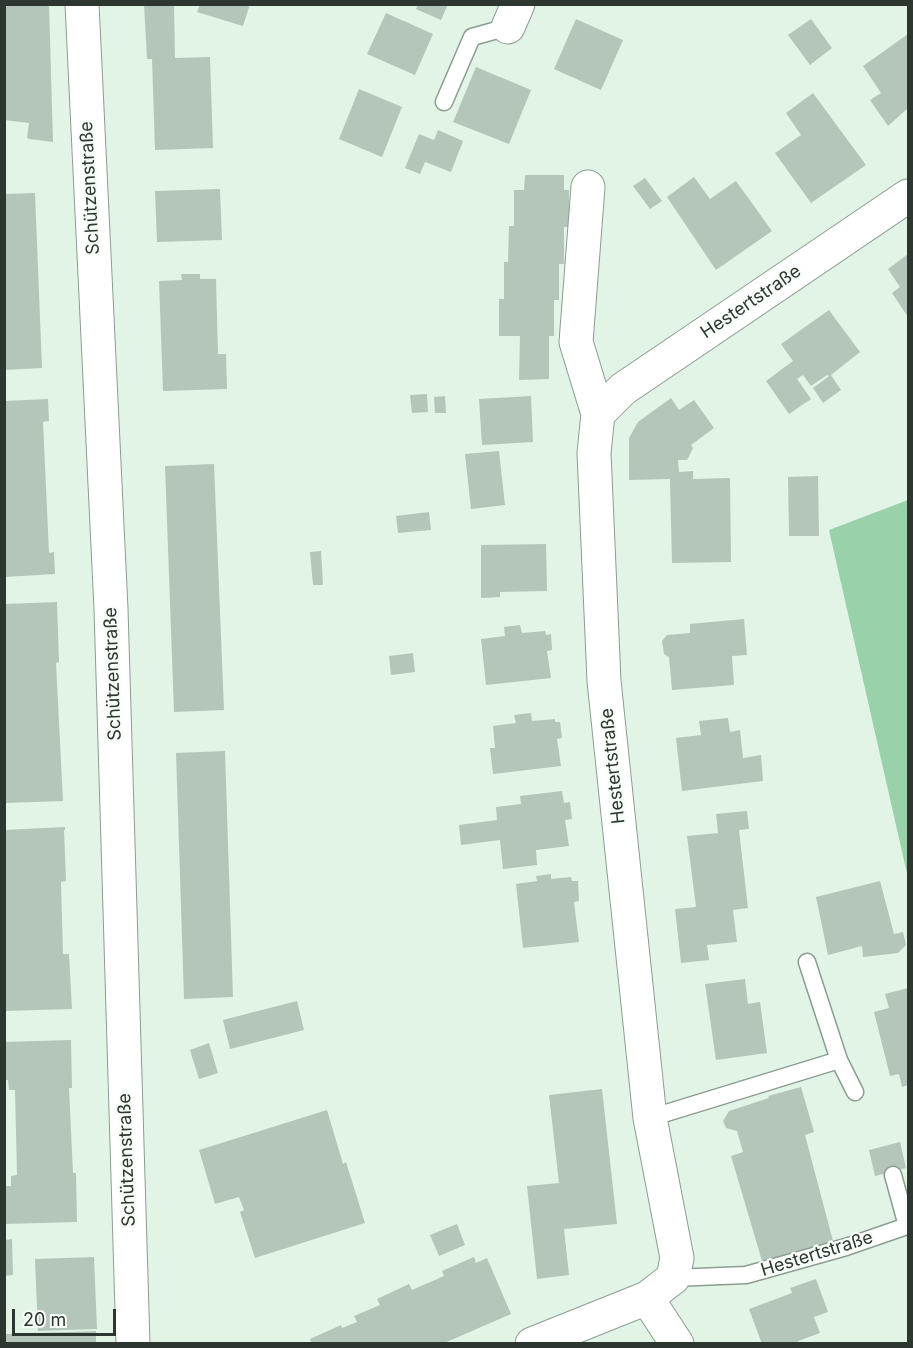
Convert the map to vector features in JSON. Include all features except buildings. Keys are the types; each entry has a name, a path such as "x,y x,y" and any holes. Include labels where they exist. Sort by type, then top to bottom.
{"street":[{"name":"Schützenstraße","path":"82,4 111,609 133,1344"},
{"name":"Hestertstraße","path":"588,187 576,342 598,414 594,453 603,681 650,1118 677,1258 673,1278"},
{"name":"Hestertstraße","path":"598,414 623,389 909,196"},
{"path":"532,1344 647,1298 673,1278"},
{"path":"647,1298 677,1344"}],"lane":[{"path":"444,102 472,37 513,16"},
{"path":"807,962 839,1060 855,1092"},
{"path":"650,1118 839,1060"},
{"name":"Hestertstraße","path":"673,1278 746,1275 846,1247 907,1226 893,1175"}],"green space":[{"path":"908,500 908,878 829,530"}]}
